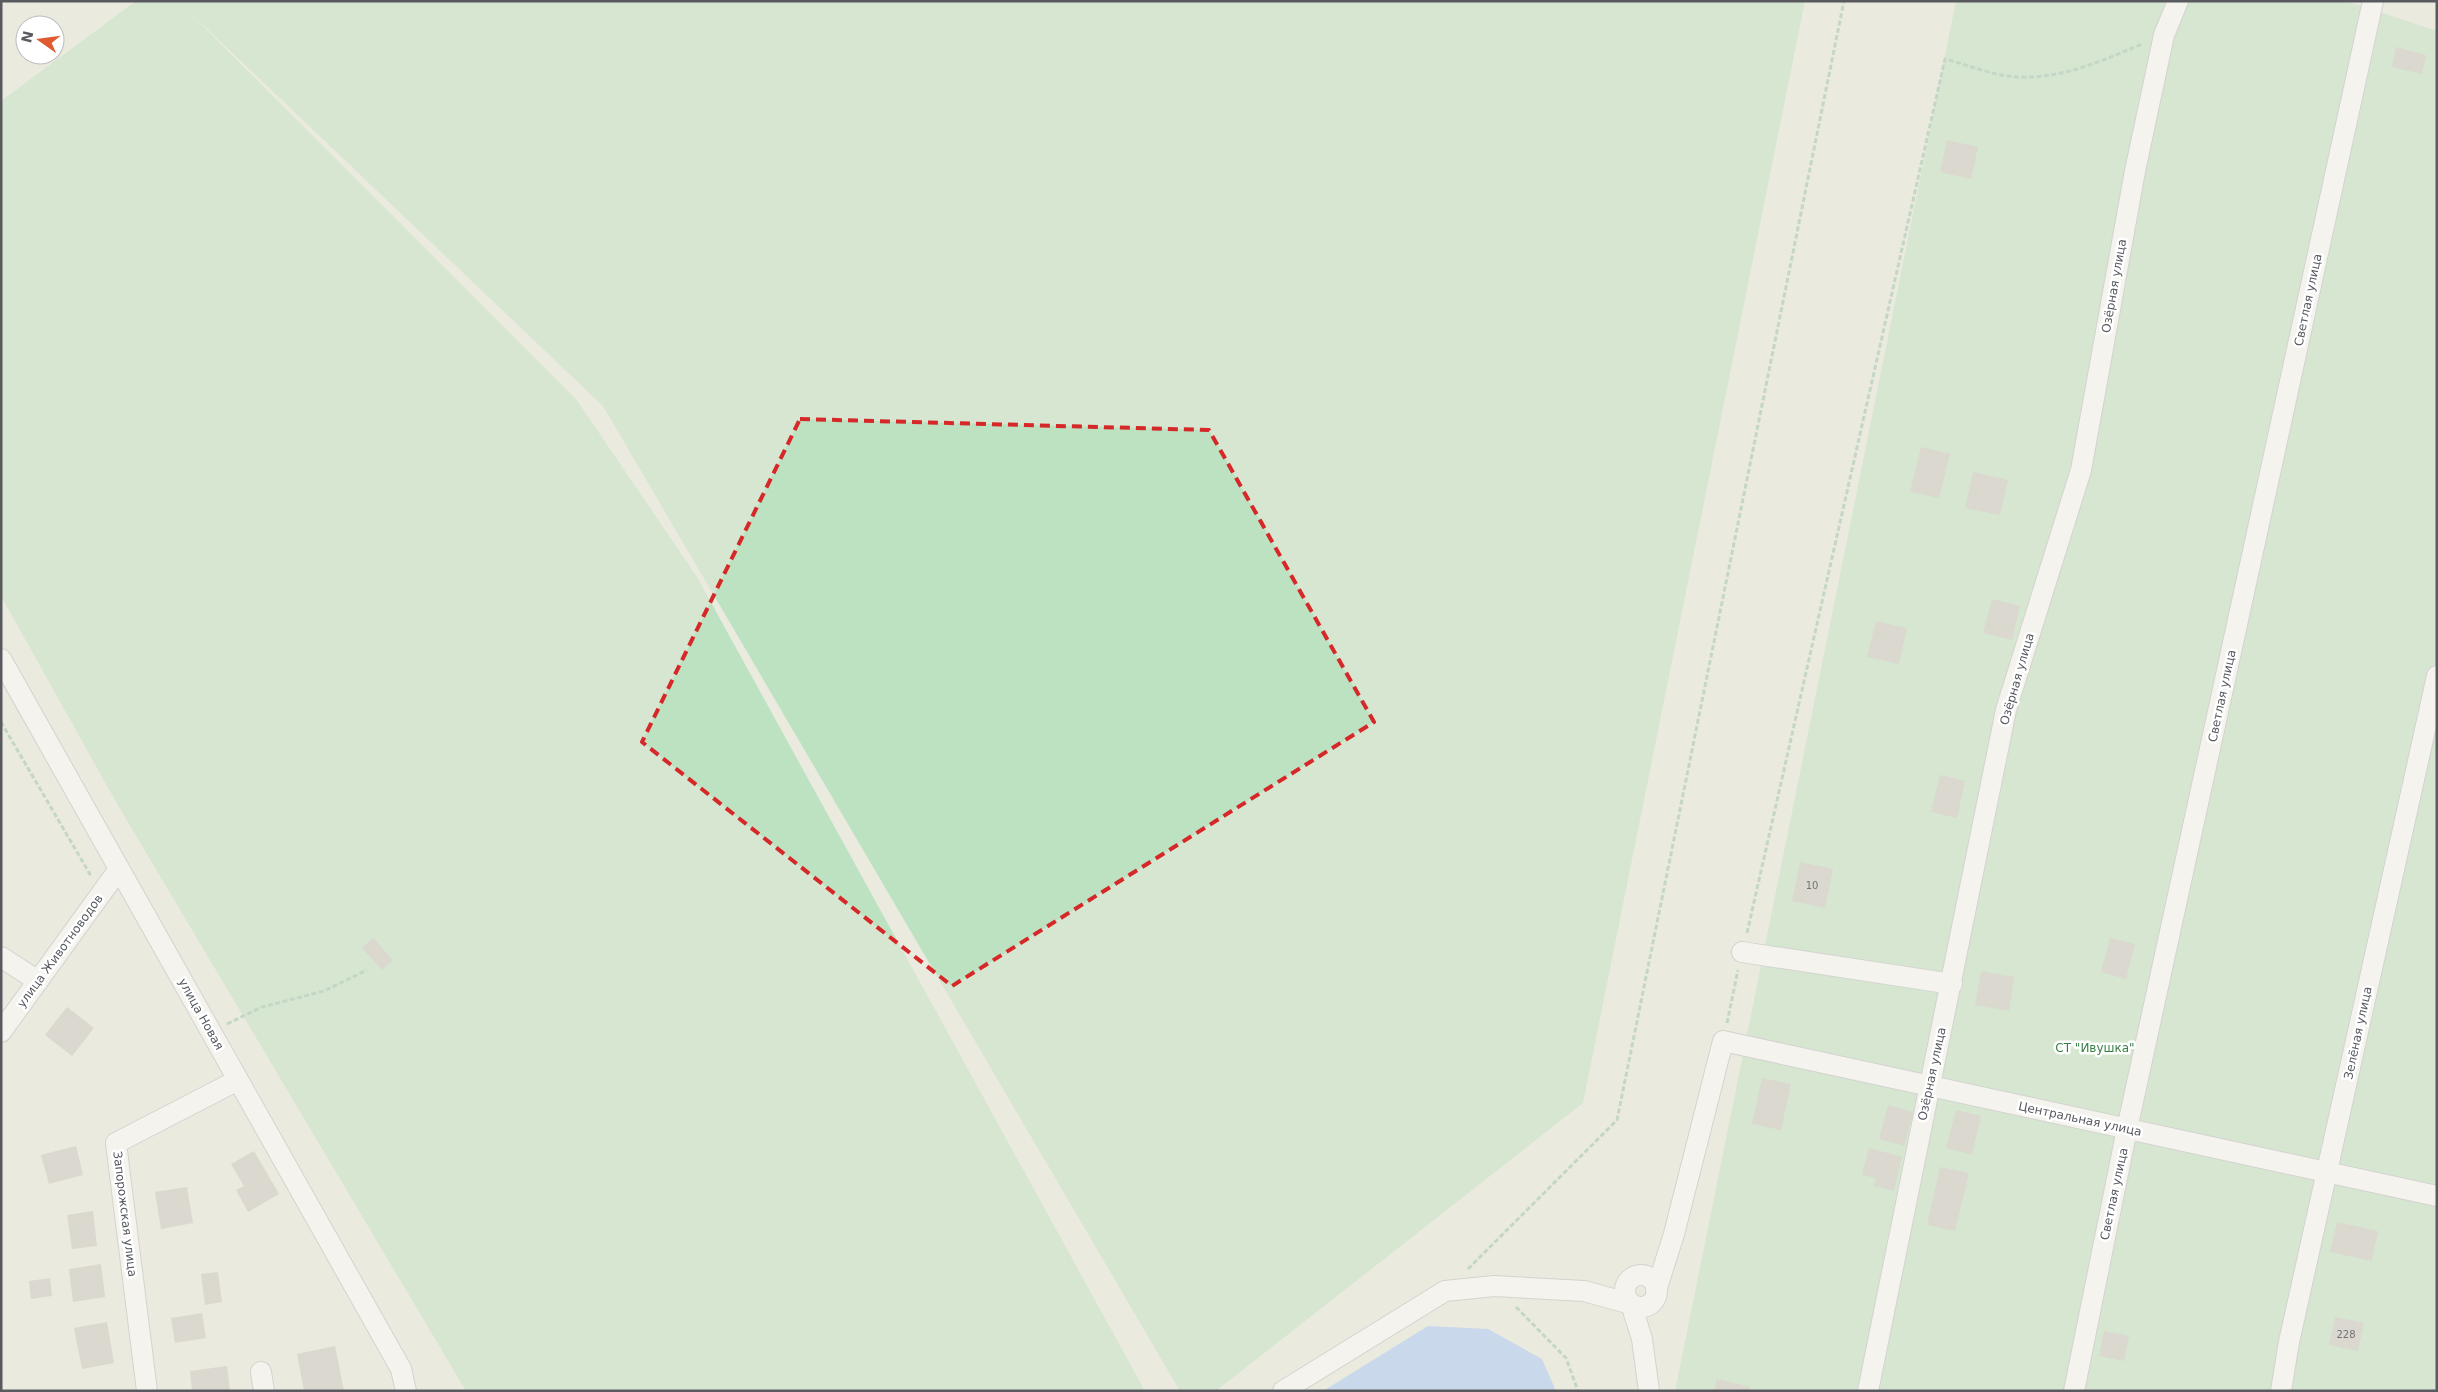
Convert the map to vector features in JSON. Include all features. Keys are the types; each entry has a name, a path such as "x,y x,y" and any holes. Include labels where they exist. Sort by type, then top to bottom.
{"street":[{"name":"Озёрная улица","path":"1868,1391 1928,1087 1952,984 2006,710 2081,470 2135,171 2164,35 2178,1"},
{"name":"Светлая улица","path":"2074,1391 2128,1129 2373,1"},
{"name":"улица Новая","path":"1,660 401,1369 406,1391"},
{"name":"Зелёная улица","path":"2281,1391 2289,1342 2437,676"},
{"name":"улица Животноводов","path":"1,1032 119,869"},
{"path":"1742,952 1952,984"},
{"path":"1,957 38,981"},
{"path":"1642,1339 1674,1234 1723,1041"},
{"name":"Центральная улица","path":"1723,1041 2437,1196"},
{"name":"Запорожская улица","path":"147,1391 116,1143 238,1080"},
{"path":"1649,1391 1642,1339 1631,1304 1625,1296 1625,1290 1629,1280 1636,1276 1674,1234"},
{"path":"1584,1291 1636,1276 1644,1276 1653,1282 1656,1294"},
{"path":"1283,1391 1445,1291 1494,1286 1584,1291 1645,1307 1656,1294"}],"path":[{"path":"1445,1291 1616,1120 1844,1"},
{"path":"1723,1041 1945,59 2001,75 2031,77 2061,75 2164,35"},
{"path":"1,722 101,894"},
{"path":"211,1032 262,1007 324,990 367,970"},
{"path":"1494,1286 1540,1329 1566,1358 1578,1391"}],"highlighted area":[{"path":"800,419 1209,430 1374,722 952,986 642,742"}],"green space":[{"path":"136,1 1805,1 1583,1103 1216,1391 1180,1391 603,406 183,6 576,399 697,577 1145,1391 466,1391 116,802 1,596 1,101 50,65 65,65 65,54"},
{"name":"СТ \"Ивушка\"","path":"1956,1 2346,1 2437,31 2437,1391 1675,1391"}],"water":[{"path":"1428,1326 1488,1329 1542,1359 1556,1391 1323,1391"}],"building":[{"path":"2396,47 2426,55 2422,74 2392,67"},
{"path":"1947,140 1978,147 1971,179 1940,172"},
{"path":"1921,447 1950,454 1939,498 1910,492"},
{"path":"1973,472 2008,480 2000,515 1965,508"},
{"path":"1992,599 2020,606 2012,640 1983,633"},
{"path":"1876,621 1907,628 1899,664 1867,657"},
{"path":"1940,775 1965,781 1957,818 1931,812"},
{"path":"1800,862 1833,869 1825,908 1792,901"},
{"path":"373,938 393,960 382,970 362,948"},
{"path":"2110,938 2135,944 2126,979 2101,972"},
{"path":"1981,971 2014,977 2009,1011 1975,1005"},
{"path":"67,1007 94,1028 72,1056 45,1035"},
{"path":"1762,1078 1791,1084 1781,1130 1752,1124"},
{"path":"1888,1105 1913,1112 1904,1146 1879,1139"},
{"path":"1956,1110 1981,1116 1972,1155 1946,1148"},
{"path":"76,1146 83,1175 49,1184 41,1155"},
{"path":"1869,1148 1902,1157 1894,1191 1874,1186 1876,1178 1862,1175"},
{"path":"254,1151 279,1194 248,1212 236,1190 244,1186 231,1164"},
{"path":"1940,1167 1969,1173 1955,1231 1927,1225"},
{"path":"187,1187 193,1223 161,1229 155,1192"},
{"path":"93,1211 97,1246 72,1249 67,1215"},
{"path":"2337,1222 2378,1231 2372,1261 2330,1252"},
{"path":"101,1264 105,1297 73,1302 69,1269"},
{"path":"218,1272 222,1302 205,1305 201,1274"},
{"path":"50,1278 52,1296 31,1299 29,1281"},
{"path":"202,1313 206,1338 175,1343 171,1318"},
{"path":"2335,1317 2364,1323 2358,1351 2329,1345"},
{"path":"107,1322 114,1363 82,1369 74,1328"},
{"path":"2104,1331 2129,1336 2124,1361 2099,1356"},
{"path":"335,1346 344,1391 304,1391 297,1354"},
{"path":"227,1366 230,1391 192,1391 190,1371"},
{"path":"1717,1379 1750,1387 1749,1391 1714,1391"}]}
